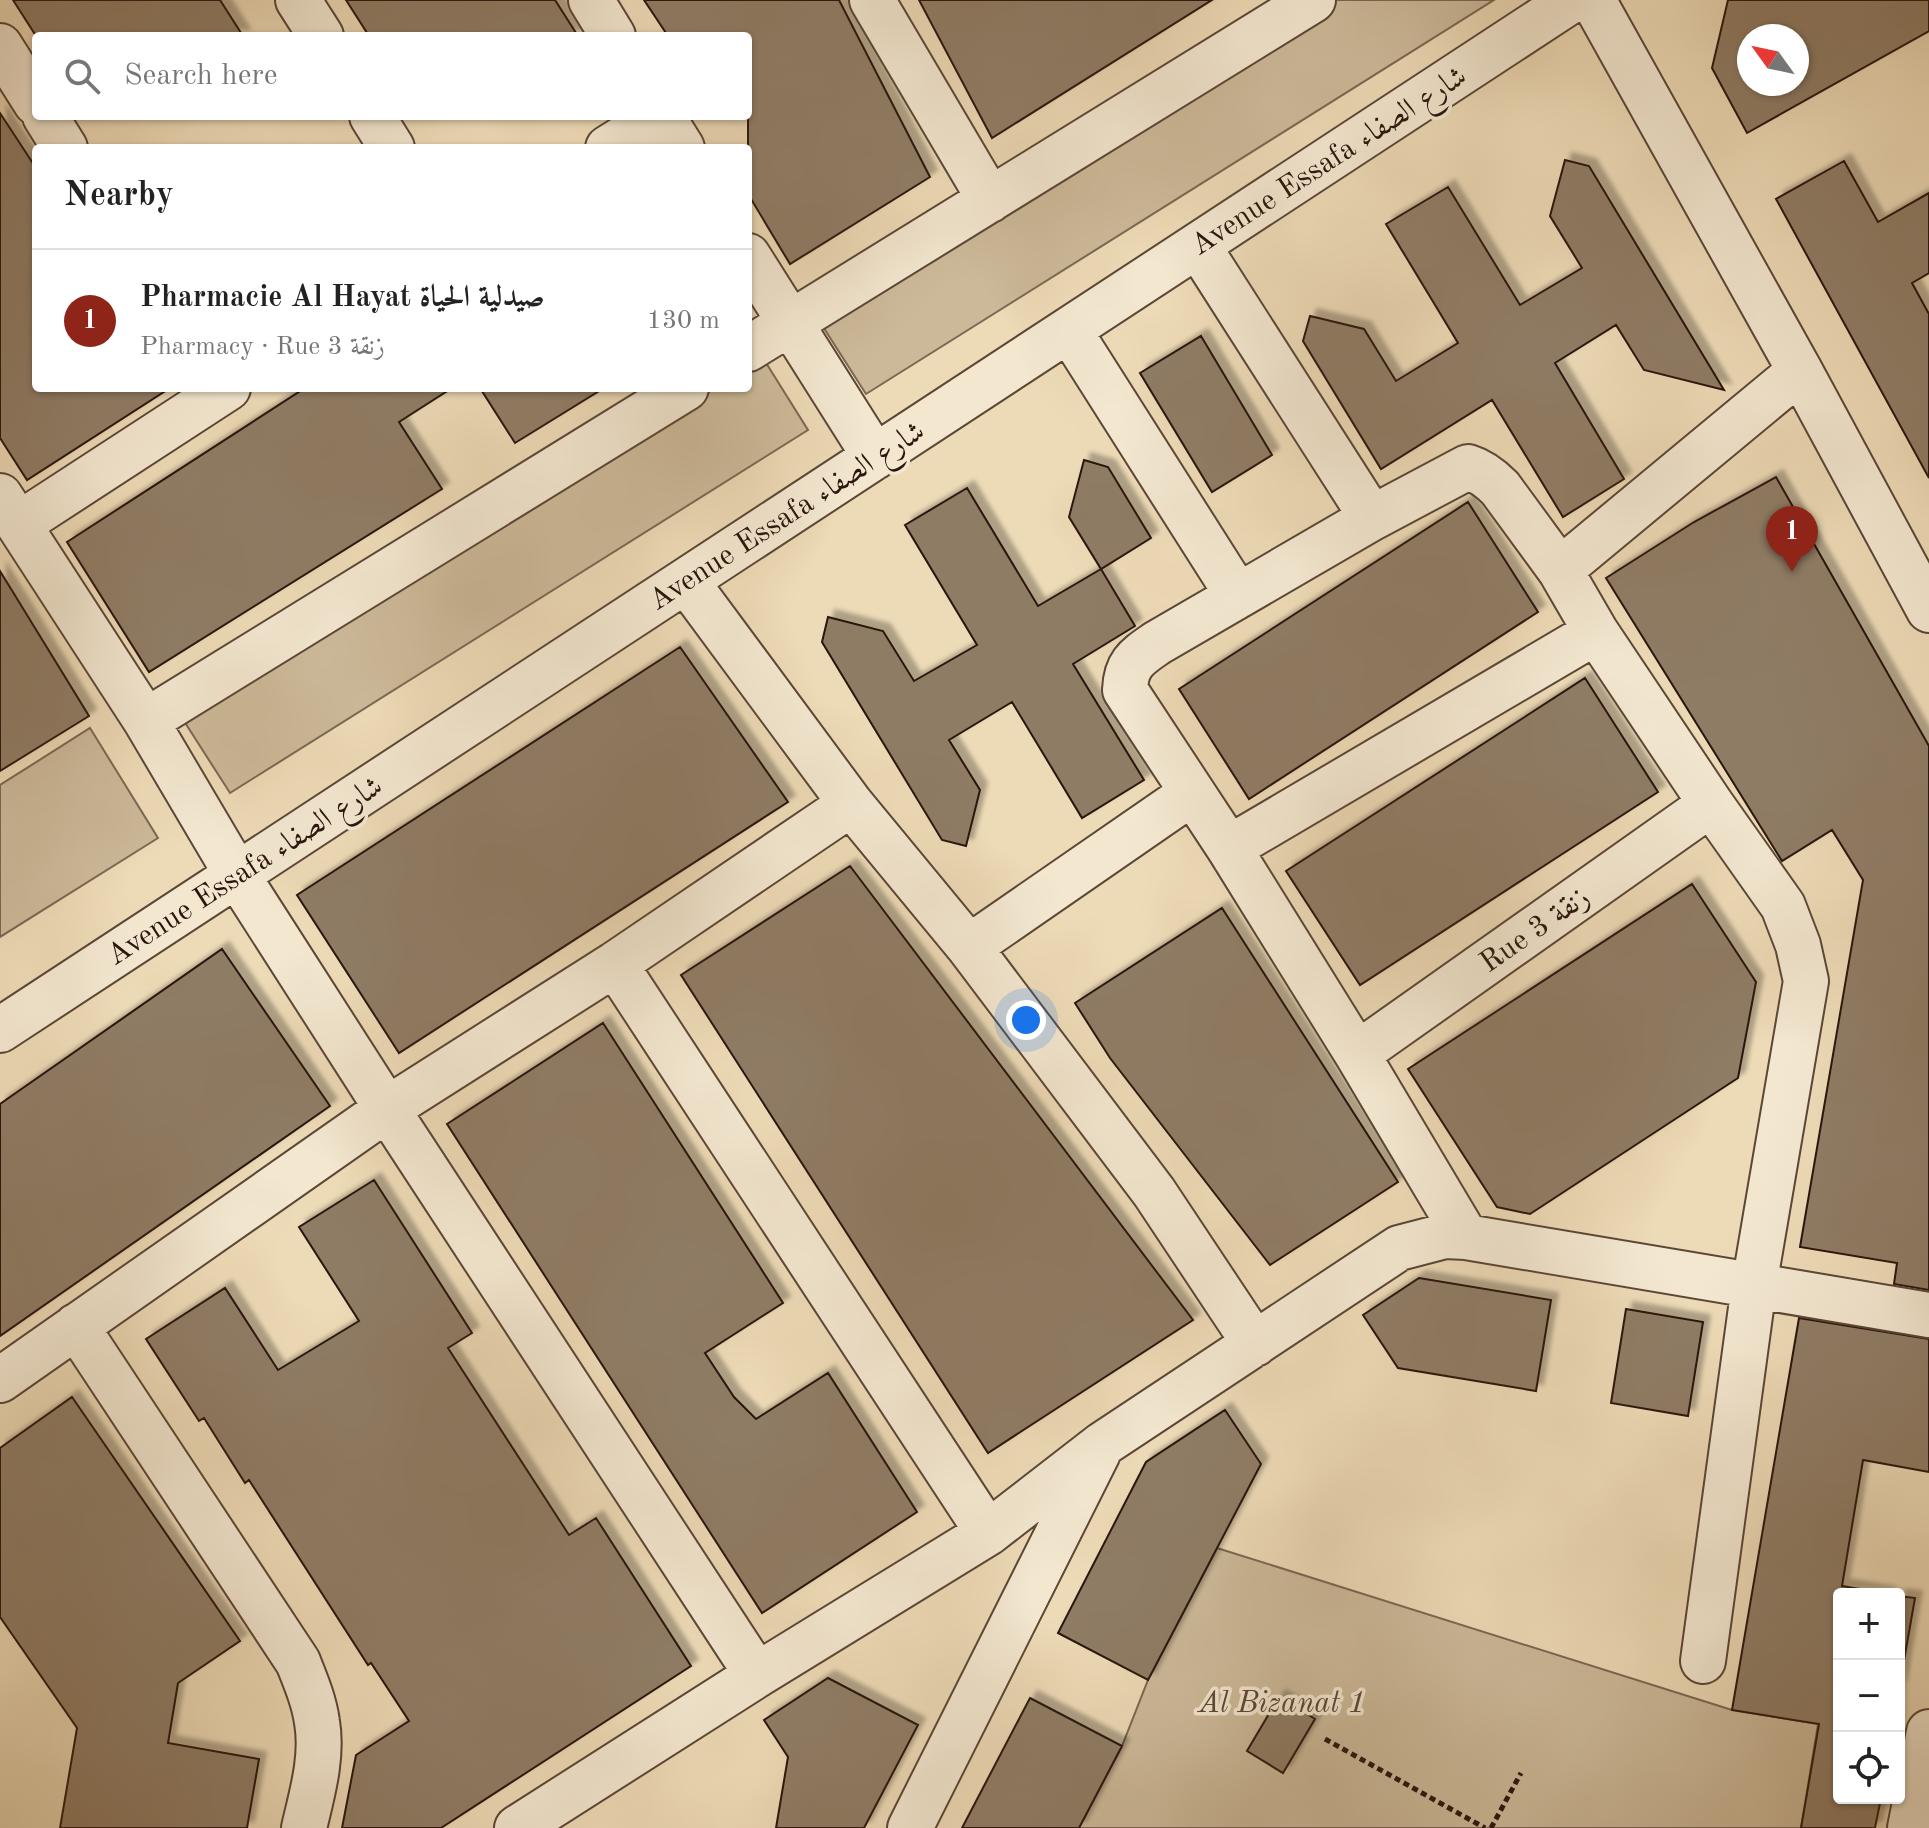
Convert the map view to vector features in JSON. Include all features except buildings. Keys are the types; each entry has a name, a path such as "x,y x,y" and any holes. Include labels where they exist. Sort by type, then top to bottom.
{"street":[{"path":"298,0 318,32"},
{"path":"591,0 611,32"},
{"path":"872,0 990,200"},
{"path":"752,347 990,200 1270,11 1313,0"},
{"name":"Avenue Essafa شارع الصفاء","path":"0,1030 1572,0"},
{"path":"1593,0 1929,610"},
{"path":"0,46 32,97"},
{"path":"48,120 62,144"},
{"path":"374,120 390,144"},
{"path":"615,144 654,120"},
{"path":"664,120 679,144"},
{"path":"1198,246 1372,518"},
{"path":"752,262 875,457"},
{"path":"1069,330 1238,596"},
{"path":"1560,570 1800,371"},
{"path":"217,392 10,510 146,721 237,875 387,1109 757,1675"},
{"path":"146,721 680,392"},
{"path":"1466,1237 1229,848 1125,690 1125,674 1139,656 1157,643 1372,518 1468,467 1500,488 1560,570 1596,632 1783,906 1798,945 1806,981 1754,1286 1703,1661"},
{"path":"686,581 851,804 969,947 1154,1192 1255,1344"},
{"path":"1229,848 1596,632"},
{"path":"969,947 1192,793"},
{"path":"0,1380 387,1109 615,964 851,804"},
{"name":"Rue 3 زنقة","path":"1357,1054 1711,804"},
{"path":"615,964 988,1533"},
{"path":"517,1828 988,1533 1103,1444 1399,1248 1445,1236 1466,1237 1929,1315"},
{"path":"76,1326 298,1662 318,1725 317,1772 304,1828"},
{"path":"910,1828 1103,1444"},
{"path":"1910,1828 1929,1732"}],"path":[{"path":"1325,1739 1488,1828 1521,1773"}],"green space":[{"path":"1334,0 1494,0 866,394 820,322"},
{"path":"763,358 808,430 230,793 184,721 709,392 752,392 752,365"},
{"path":"90,728 158,838 0,937 0,785"},
{"name":"Al Bizanat 1","path":"1217,1548 1732,1710 1818,1724 1801,1828 1079,1828 1122,1746 1148,1680"}],"place":[{"name":"Pharmacie Al Hayat صيدلية الحياة","path":"1792,572"}]}
